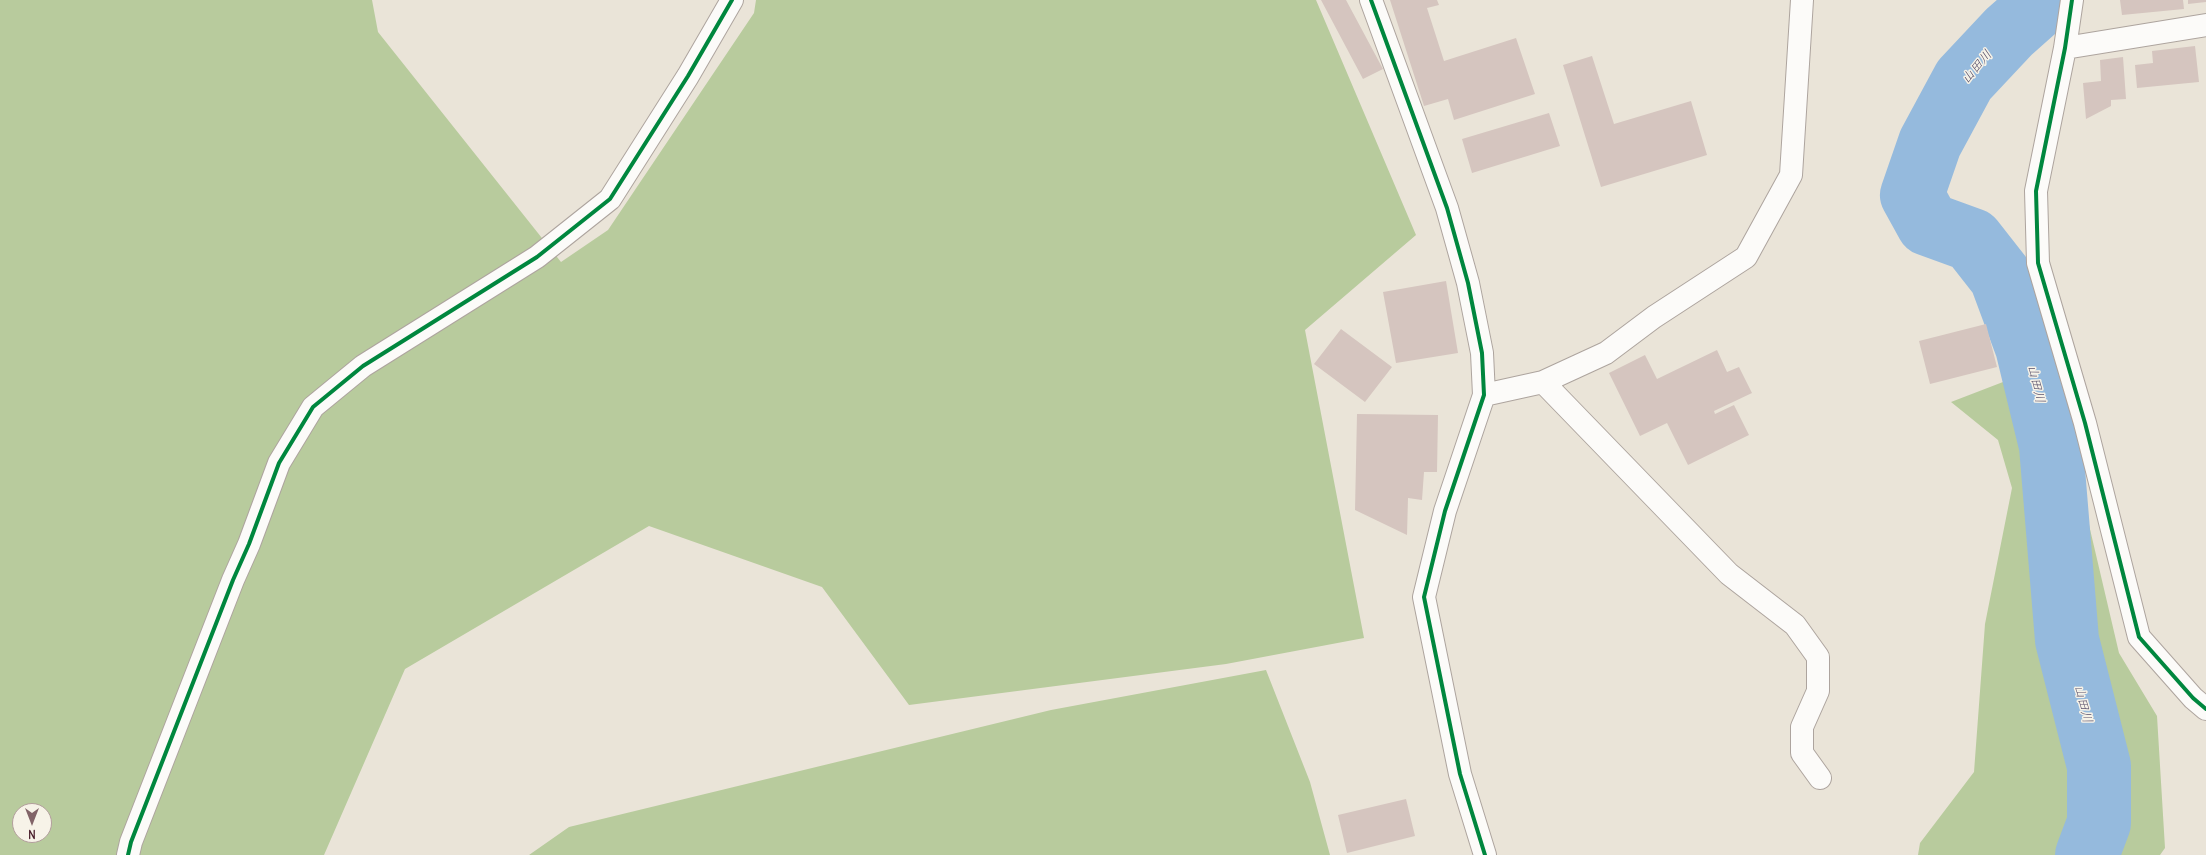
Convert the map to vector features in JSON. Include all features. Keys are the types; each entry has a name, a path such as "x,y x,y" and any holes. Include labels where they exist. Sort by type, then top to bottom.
{"street":[{"path":"128,855 131,842 232,580 249,544 279,463 313,407 363,366 537,257 610,199 688,76 732,0"},
{"path":"1371,0 1447,208 1468,283 1482,353 1484,395 1446,511 1424,597 1460,774 1486,855"},
{"path":"1484,395 1543,382 1606,353 1654,317 1746,257 1791,175 1802,0"},
{"path":"2072,0 2066,48 2036,191 2038,262 2085,423 2139,637 2193,698 2206,709"},
{"path":"2066,48 2206,25"},
{"path":"1543,382 1729,574 1795,625 1818,657 1818,691 1802,727 1802,753 1820,778"}],"green space":[{"path":"0,0 372,0 378,32 561,262 608,230 754,13 756,0 1316,0 1416,235 1305,330 1364,638 1226,664 909,705 822,587 649,526 405,669 324,855 0,855"},
{"path":"2038,339 2078,478 2119,653 2157,716 2165,848 2160,855 1918,855 1920,843 1974,772 1985,624 2012,488 1998,440 1951,402 2003,382 2007,344"},
{"path":"1266,670 1310,782 1330,855 529,855 569,827 1051,710"}],"building":[{"path":"1321,0 1346,0 1383,69 1363,79"},
{"path":"1390,0 1437,0 1439,5 1427,8 1444,61 1516,38 1535,94 1454,120 1448,99 1424,106"},
{"path":"2120,0 2183,0 2184,9 2122,15"},
{"path":"2188,0 2206,0 2206,2 2188,4"},
{"path":"2195,46 2199,82 2137,88 2135,65 2153,63 2152,51"},
{"path":"1592,56 1614,124 1691,101 1707,155 1601,187 1563,65"},
{"path":"2123,57 2126,99 2111,100 2111,106 2086,119 2083,83 2101,81 2100,60"},
{"path":"1549,113 1560,146 1472,173 1462,139"},
{"path":"1446,281 1458,353 1396,363 1383,292"},
{"path":"1986,324 1997,367 1930,384 1919,341"},
{"path":"1341,329 1392,367 1365,402 1314,364"},
{"path":"1717,350 1727,372 1739,367 1752,393 1714,411 1715,414 1734,405 1749,435 1688,465 1667,423 1640,436 1609,373 1645,355 1657,379"},
{"path":"1357,414 1438,415 1437,472 1424,472 1422,500 1408,498 1407,535 1355,510"},
{"path":"1406,799 1415,836 1347,853 1338,815"}],"waterway":[{"path":"1921,169 1900,163 1928,95 2022,0"},
{"name":"山田川","path":"2045,0 2009,32 1964,80 1930,143 1912,195 1928,224 1972,240 2001,277 2027,347 2051,446 2067,640 2099,766 2099,823 2087,855"}],"cycle path":[{"path":"128,855 131,842 233,580 249,544 279,463 313,407 363,366 537,257 610,199 688,76 732,0"},
{"path":"1371,0 1447,208 1468,283 1482,353 1484,395 1445,511 1424,597 1460,774 1485,855"},
{"path":"2072,0 2065,48 2036,191 2038,263 2085,423 2139,637 2193,698 2206,709"}]}
